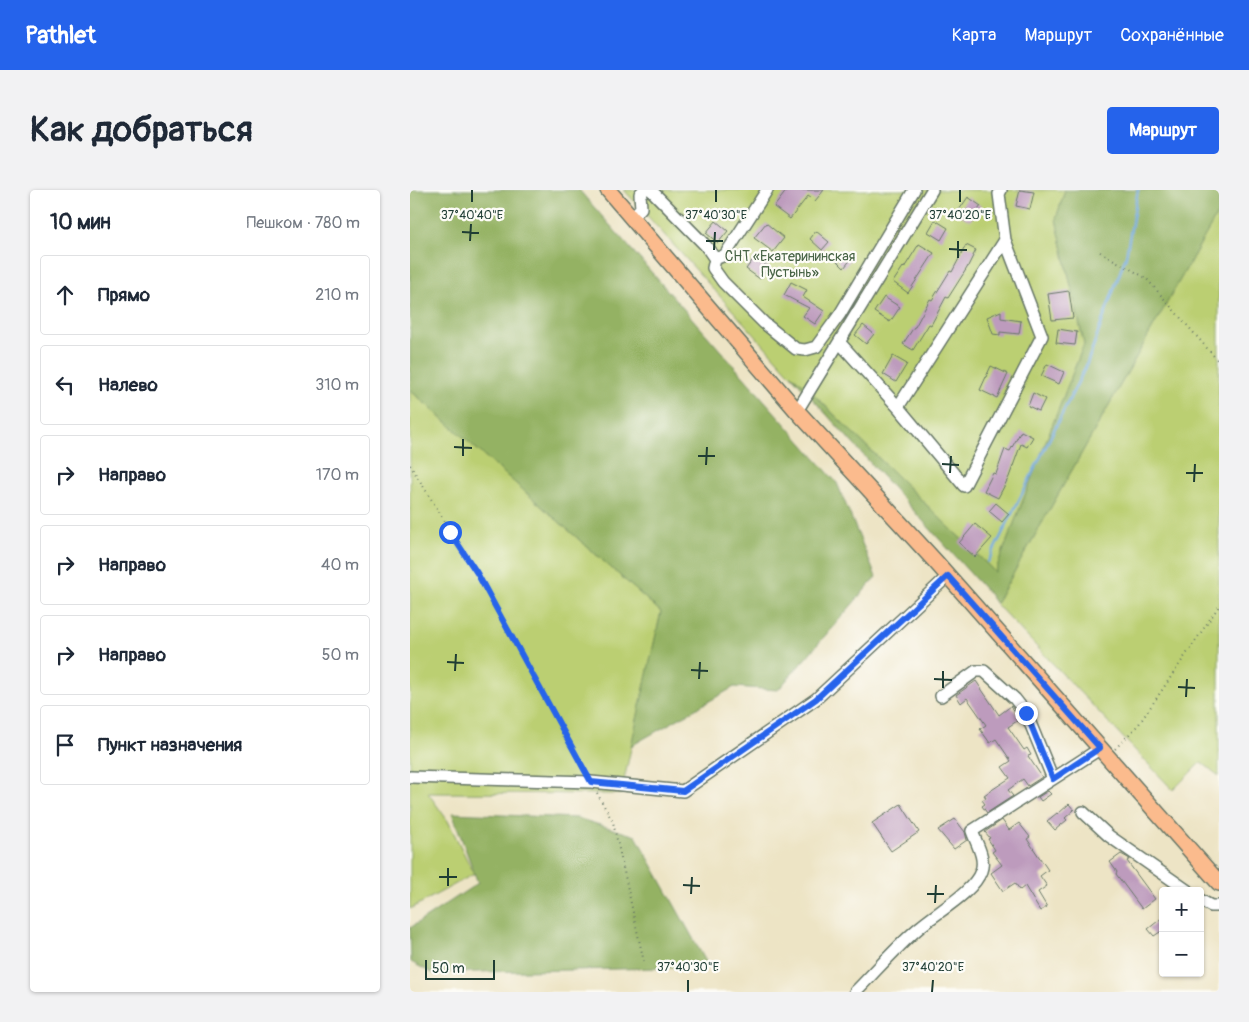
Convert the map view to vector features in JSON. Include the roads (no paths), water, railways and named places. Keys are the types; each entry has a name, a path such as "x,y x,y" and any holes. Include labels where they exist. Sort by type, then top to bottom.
{"main road":[{"path":"608,190 797,411 948,576 1219,883"}],"street":[{"path":"715,259 725,255 767,190"},
{"path":"643,191 706,246 715,259 713,268 723,282 764,323 796,349 805,350 816,347 840,314 914,190"},
{"path":"797,411 932,190"},
{"path":"840,342 898,407 964,486 1042,336 1005,240 999,194 1001,190"},
{"path":"632,217 641,208 643,191"},
{"path":"898,407 1005,240"},
{"path":"410,777 591,782 683,791 816,699 948,576"},
{"path":"941,696 976,670 984,671 1015,699 1026,713 1053,779"},
{"path":"855,992 919,927 958,898 977,880 982,870 983,860 972,831 1053,779 1104,752"},
{"path":"1083,812 1109,836 1182,887"},
{"path":"1204,902 1211,906 1219,906"}],"waterway":[{"path":"988,562 1086,366 1126,256 1138,190"}],"park label":[{"name":"СНТ «Екатерининская Пустынь»","path":"790,264"}]}
